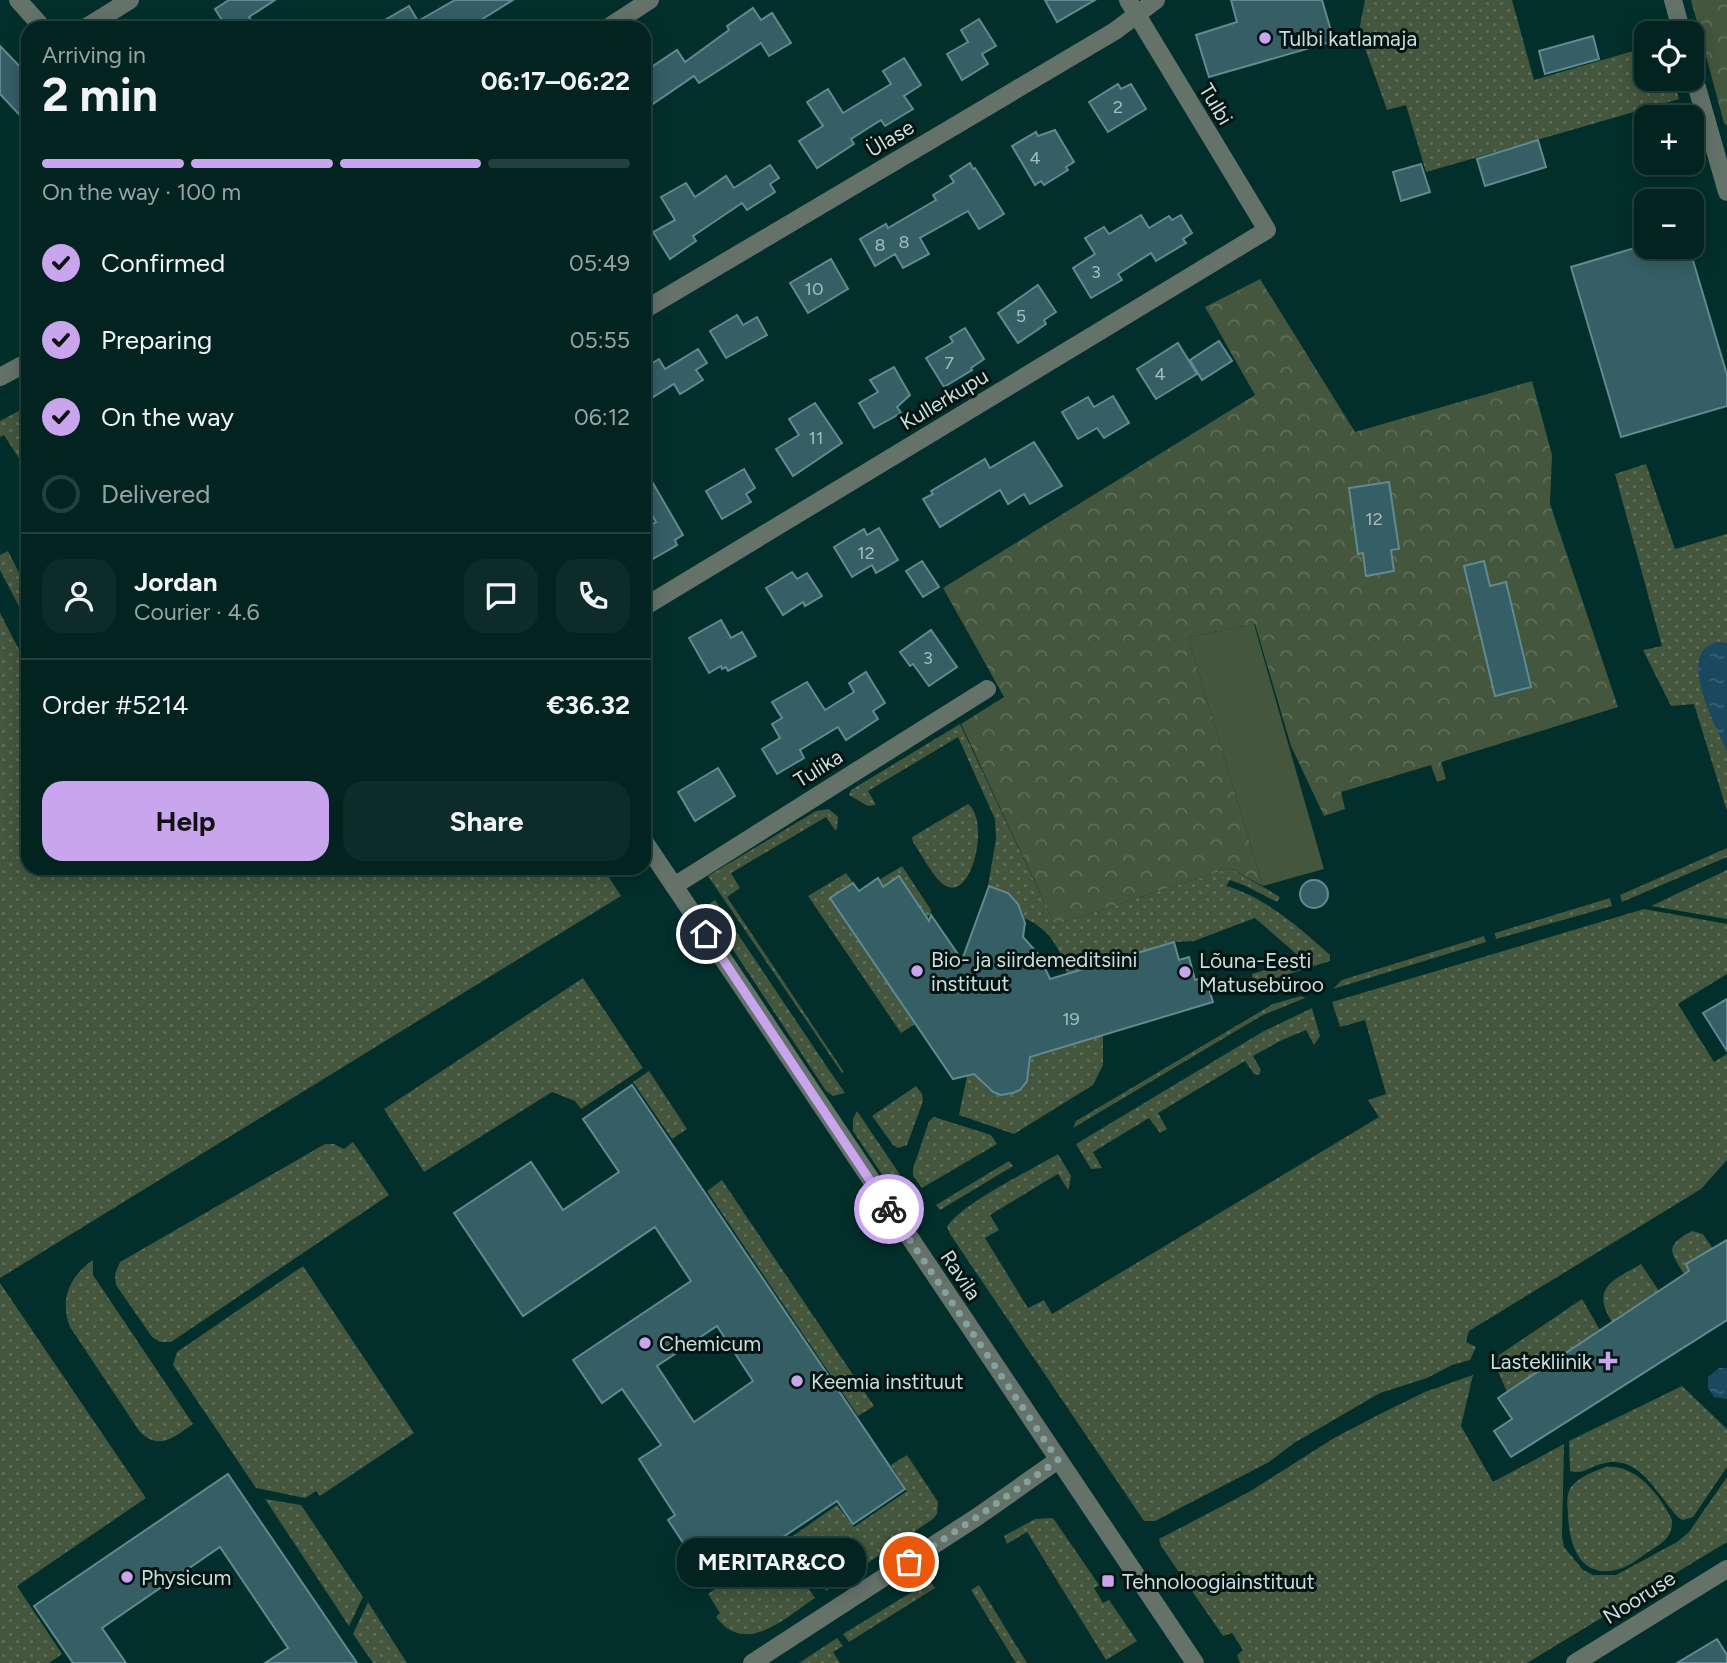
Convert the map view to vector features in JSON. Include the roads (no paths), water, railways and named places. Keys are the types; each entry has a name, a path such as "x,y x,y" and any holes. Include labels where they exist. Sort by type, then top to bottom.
{"street":[{"path":"18,0 37,21"},
{"path":"96,21 130,0"},
{"path":"618,21 650,0"},
{"name":"Ülase","path":"651,306 1115,32 1132,7 1156,0"},
{"path":"1672,0 1678,21"},
{"name":"Tulbi","path":"1132,7 1267,230"},
{"path":"1698,91 1726,181"},
{"name":"Kullerkupu","path":"651,603 1267,230"},
{"path":"0,377 21,366"},
{"name":"Tulika","path":"674,886 987,689"},
{"name":"Ravila","path":"651,852 1195,1663"},
{"path":"752,1663 977,1517 1058,1460"},
{"name":"Nooruse","path":"1575,1663 1727,1569"}],"water":[{"path":"1721,642 1727,643 1727,751 1707,707 1698,672 1700,657 1707,647"},
{"path":"1719,1368 1727,1368 1727,1399 1714,1397 1708,1388 1708,1377"}],"place":[{"name":"Tulbi katlamaja","path":"1265,38"},
{"name":"Bio- ja siirdemeditsiini instituut","path":"917,971"},
{"name":"Lõuna-Eesti Matusebüroo","path":"1185,972"},
{"name":"Chemicum","path":"645,1343"},
{"name":"Lastekliinik","path":"1608,1361"},
{"name":"Keemia instituut","path":"797,1381"},
{"name":"MERITAR&CO","path":"909,1562"},
{"name":"Physicum","path":"127,1577"},
{"name":"Tehnoloogiainstituut","path":"1108,1581"}]}
